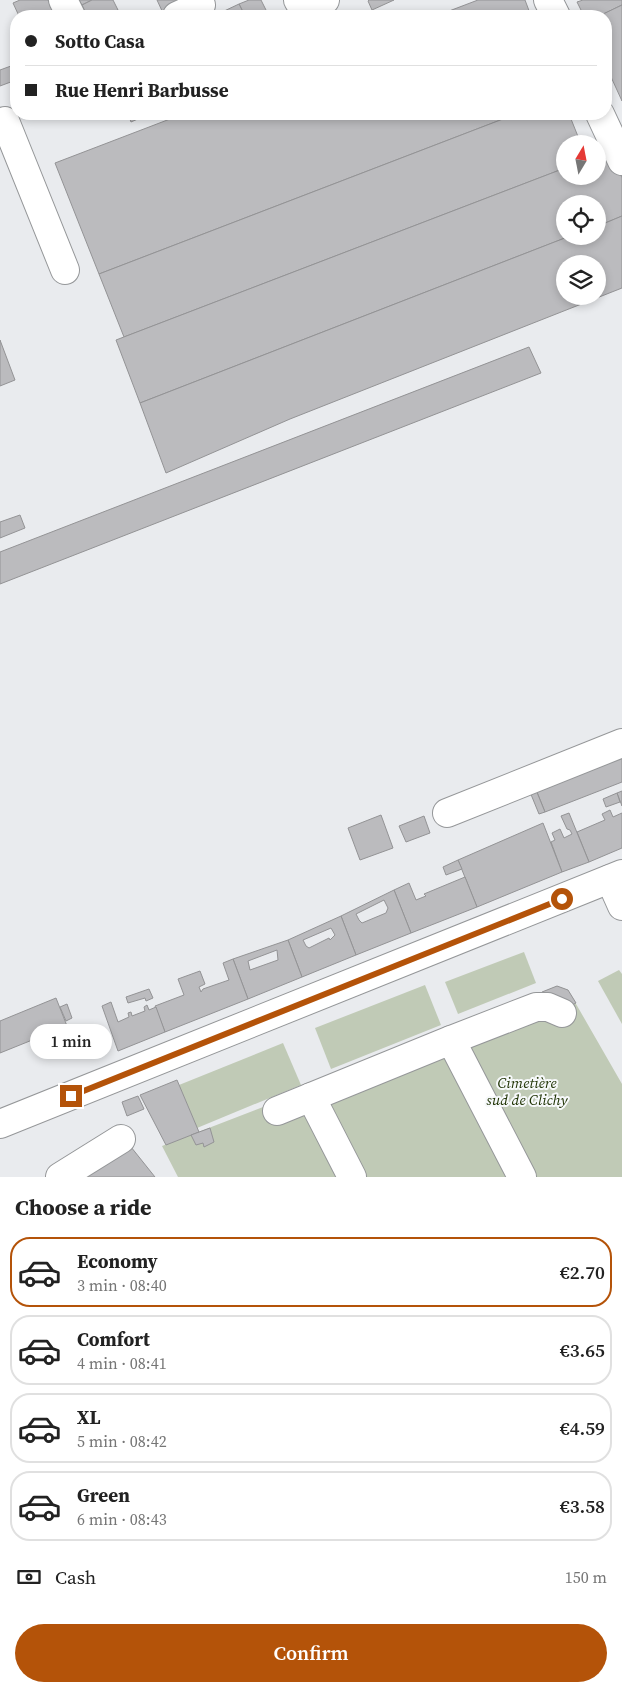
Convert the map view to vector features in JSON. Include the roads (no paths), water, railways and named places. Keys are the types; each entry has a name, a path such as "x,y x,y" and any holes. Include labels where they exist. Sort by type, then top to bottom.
{"street":[{"path":"298,0 304,10 325,0"},
{"path":"603,120 622,161"},
{"path":"0,123 5,121 65,270"},
{"path":"447,812 622,743"},
{"path":"0,1124 616,877 622,906"},
{"path":"277,1110 536,1007 548,1007 562,1012"},
{"path":"451,1040 522,1177"},
{"path":"311,1097 352,1177"},
{"path":"60,1177 121,1139"}],"park label":[{"name":"Cimetière sud de Clichy","path":"527,1092"}]}
